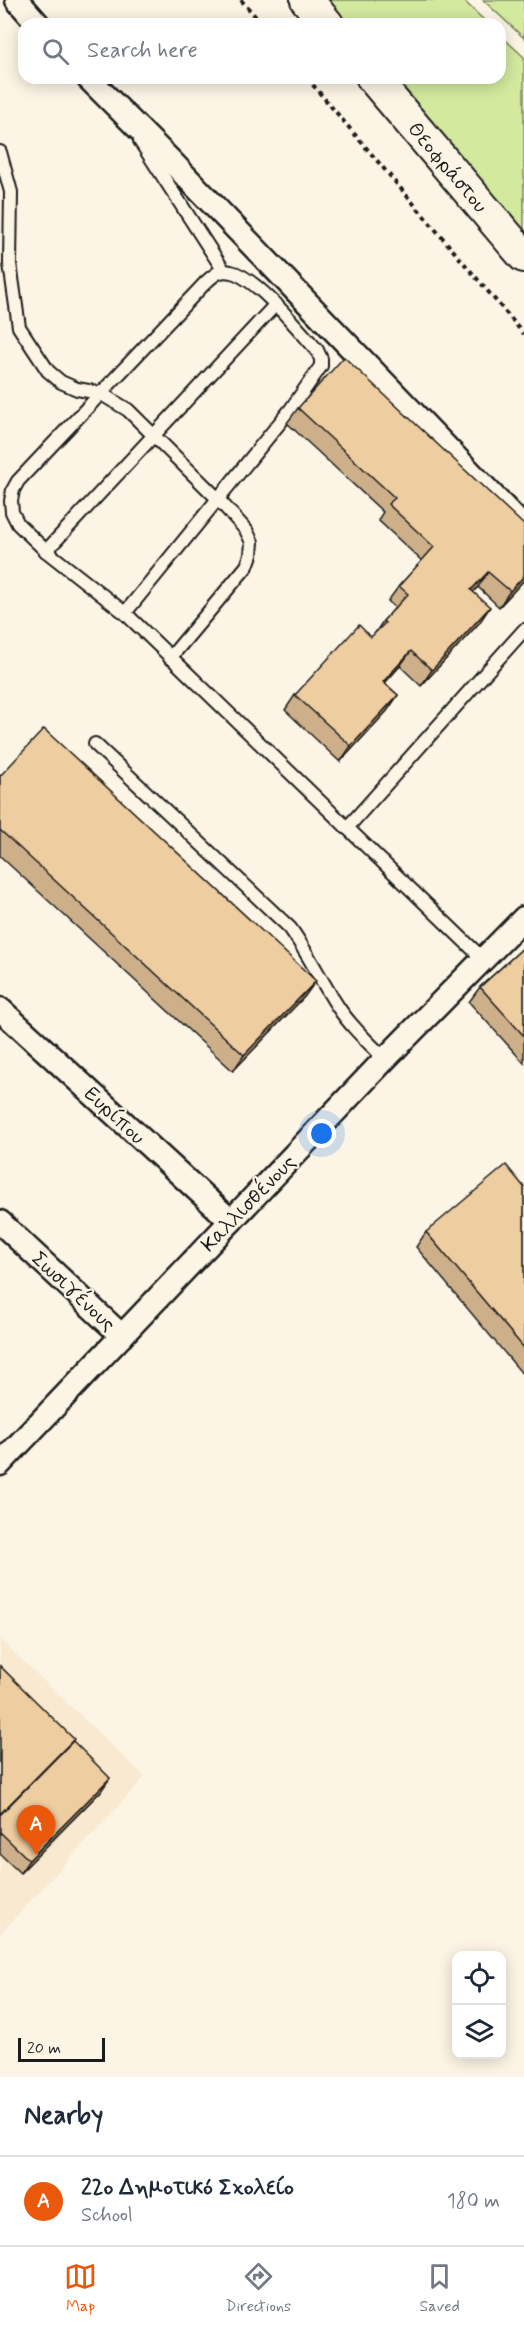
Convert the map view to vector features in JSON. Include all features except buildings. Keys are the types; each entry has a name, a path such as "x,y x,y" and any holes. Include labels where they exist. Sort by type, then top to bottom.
{"street":[{"path":"18,0 33,18"},
{"path":"307,0 322,18"},
{"path":"94,84 524,528"},
{"name":"Θεοφράστου","path":"378,84 524,256"},
{"name":"Καλλισθένους","path":"4,1451 122,1336 385,1059 524,918"},
{"name":"Ευρίπου","path":"0,1009 231,1221"},
{"name":"Σωσιγένους","path":"0,1222 122,1336"}],"lane":[{"path":"116,105 224,271"},
{"path":"0,152 11,192 10,264 19,327 39,359 48,371 61,381 77,389 100,393 128,411 218,499 246,530 252,542 247,566 170,658"},
{"path":"0,273 10,264"},
{"path":"125,613 291,409 321,366 321,358 317,350 276,304 246,279 233,272 217,273 207,282 18,481 13,490 12,512 18,524 46,551 125,613 484,960"},
{"path":"46,551 276,304"},
{"path":"347,828 524,630"},
{"path":"94,744 290,928 307,952 339,1008 356,1030 385,1059"}],"path":[{"path":"241,0 257,18"},
{"path":"312,84 524,334"}],"shaded area":[{"path":"0,1639 145,1777 0,1934"}],"green space":[{"path":"321,0 463,0 482,18 336,18"},
{"path":"483,0 524,0 524,38 506,21 506,18 502,18"},
{"path":"506,40 524,57 524,241 391,84 506,84"}],"place":[{"name":"22ο Δημοτικό Σχολείο","path":"36,1855"}]}
